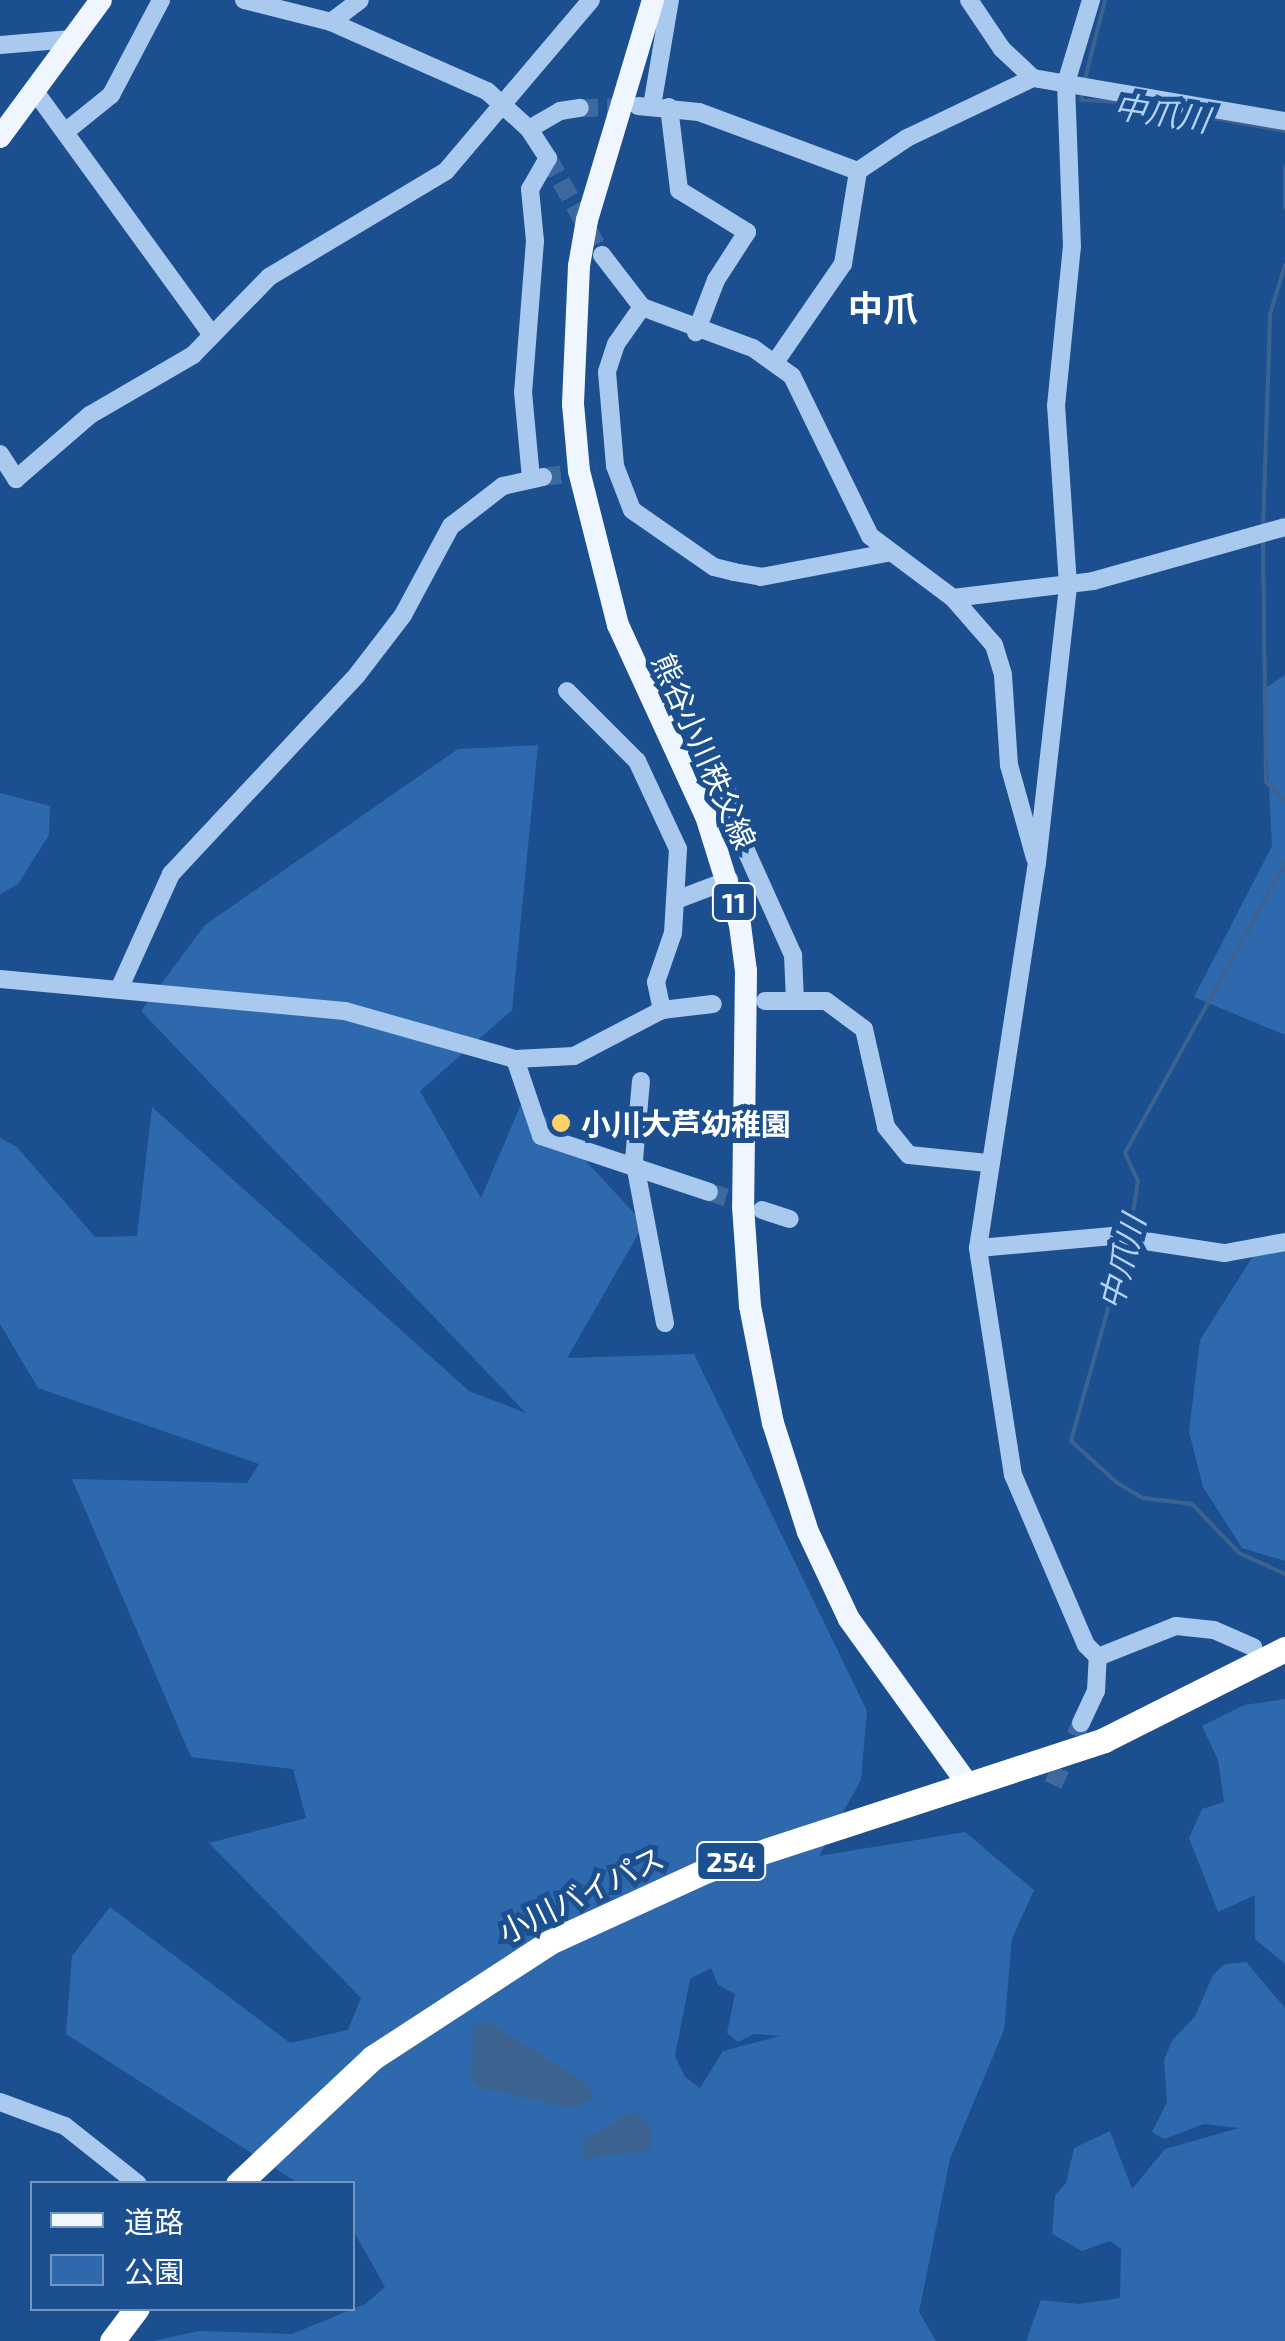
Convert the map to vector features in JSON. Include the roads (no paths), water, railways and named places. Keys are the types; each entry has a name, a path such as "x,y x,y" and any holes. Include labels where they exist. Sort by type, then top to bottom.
{"highway":[{"name":"小川バイパス","path":"241,2181 372,2058 550,1942 707,1870 969,1786 1170,1710 1285,1649"},
{"path":"112,2341 135,2311"}],"main road":[{"path":"0,137 101,0"},
{"name":"熊谷小川秩父線","path":"653,0 587,220 574,404 597,561 634,662 694,791 729,880 746,970 742,1206 750,1306 773,1422 808,1532 850,1620 969,1786"}],"street":[{"path":"64,132 110,95 162,0"},
{"path":"120,987 171,874 357,675 410,603 451,526 504,486 537,478 523,392 535,241 530,189 548,158 530,130 503,103 419,57 331,22 244,0"},
{"path":"331,22 360,0"},
{"path":"2,463 16,478 90,415 194,355 268,277 446,171 590,0"},
{"path":"670,0 653,107 678,190 748,232 716,280 696,332"},
{"path":"969,0 1002,49 1032,78"},
{"path":"1081,1723 1096,1690 1098,1657 1086,1645 1013,1475 978,1248 988,1163 1037,864 1068,585 1056,406 1072,247 1066,83 1091,0"},
{"path":"0,45 72,39"},
{"path":"776,360 843,264 858,171 907,138 1032,78 1285,121"},
{"path":"34,90 212,336"},
{"path":"653,107 730,122 858,171"},
{"path":"530,130 560,111 580,108"},
{"path":"602,256 642,307 696,332 776,360 800,388 857,518 887,553 954,598 994,645 1003,675 1009,765 1037,864"},
{"path":"642,307 616,344 607,372 606,468 632,510 714,566 762,577 887,553"},
{"path":"954,598 1068,585 1285,527"},
{"path":"567,691 646,774 678,849 676,900 656,982 662,1010"},
{"path":"694,791 722,785 728,793 793,956 795,1000"},
{"path":"676,900 729,880"},
{"path":"0,979 120,987 344,1011 515,1060 574,1056 662,1010 713,1004"},
{"path":"764,1001 826,1002 864,1029 896,1145 926,1160 988,1163"},
{"path":"515,1060 541,1136 709,1192"},
{"path":"641,1081 636,1166 665,1323"},
{"path":"762,1210 790,1220"},
{"path":"978,1248 1112,1236 1225,1252 1285,1242"},
{"path":"1098,1657 1176,1626 1214,1630 1253,1647"},
{"path":"0,2102 65,2126 134,2181"}],"waterway":[{"name":"中爪川","path":"1084,83 1105,0"},
{"name":"中爪川","path":"1082,92 1081,100 1123,102"},
{"name":"中爪川","path":"1157,108 1285,131"},
{"name":"中爪川","path":"1285,167 1285,208"},
{"name":"中爪川","path":"1263,529 1270,314 1285,265"},
{"name":"中爪川","path":"1263,539 1266,782 1285,800"},
{"name":"中爪川","path":"1130,1231 1138,1181 1125,1153 1285,863"},
{"name":"中爪川","path":"1126,1245 1071,1441 1116,1482 1143,1498 1192,1504 1239,1553 1285,1574"}],"tunnel":[{"path":"580,108 630,107"},
{"path":"548,158 602,255"},
{"path":"543,477 597,470"},
{"path":"709,1192 752,1206"},
{"path":"1053,1785 1081,1723"}],"place":[{"name":"小川大芦幼稚園","path":"561,1123"}],"district":[{"name":"中爪","path":"883,307"}]}
